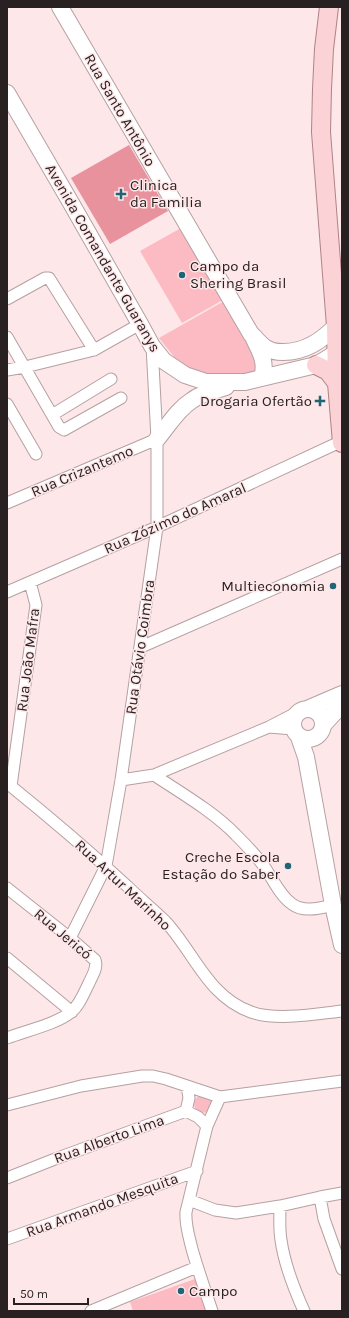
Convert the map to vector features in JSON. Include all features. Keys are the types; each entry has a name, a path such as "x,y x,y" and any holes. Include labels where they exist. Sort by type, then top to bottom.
{"main road":[{"path":"329,7 323,65 321,132 336,326 340,349 337,383 342,442"},
{"path":"316,365 328,370 337,383"}],"street":[{"name":"Rua Santo Antônio","path":"60,7 251,334 268,349 274,351 292,352 311,346 327,335 336,326"},
{"name":"Avenida Comandante Guaranys","path":"7,93 152,346 164,361 185,374 206,382 245,382 316,365 340,349"},
{"path":"7,299 45,278 50,279 94,350"},
{"path":"7,370 94,350 140,324"},
{"path":"251,334 262,356 264,367 262,377"},
{"path":"7,337 59,427 64,430 121,398"},
{"name":"Rua Otávio Coimbra","path":"70,938 106,866 121,780 141,647 157,527 157,439 152,346"},
{"path":"284,352 279,356 278,362 284,369 292,371"},
{"path":"52,414 111,379"},
{"path":"157,439 184,406 191,400 202,395 245,382"},
{"path":"7,404 36,454"},
{"name":"Rua Crizantemo","path":"7,504 157,439"},
{"name":"Rua Zózimo do Amaral","path":"7,592 157,527 342,442"},
{"path":"141,647 342,559"},
{"name":"Rua João Mafra","path":"9,784 36,605 30,582"},
{"path":"121,780 154,775 269,727 342,694"},
{"path":"306,757 320,731 335,712 342,708"},
{"path":"269,727 296,733 308,740 320,731 323,719 317,711 303,711 293,720 296,733 306,757 333,905 342,945"},
{"path":"154,775 223,821 262,864 286,899 292,905 302,909 315,909 333,905"},
{"name":"Rua Artur Marinho","path":"9,784 106,866 165,921 210,982 224,997 238,1006 267,1016 311,1015 342,1011"},
{"name":"Rua Jericó","path":"7,888 70,938 95,960 96,964 96,969 83,995 72,1012 54,1022 8,1037"},
{"path":"7,958 72,1012"},
{"path":"7,1105 82,1086 142,1076 153,1076 220,1097 342,1081"},
{"path":"187,1086 189,1098 186,1111 198,1117 207,1126"},
{"path":"212,1311 186,1227 186,1212 207,1126 220,1097"},
{"name":"Rua Alberto Lima","path":"7,1178 186,1111"},
{"name":"Rua Armando Mesquita","path":"7,1239 197,1171"},
{"path":"188,1200 215,1210 236,1213 280,1206 342,1193"},
{"path":"320,1197 324,1219 342,1269"},
{"path":"280,1206 281,1241 287,1266 304,1311"},
{"path":"91,1311 198,1268"}],"shaded area":[{"name":"Campo da Shering Brasil","path":"181,228 223,300 182,323 140,251"},
{"path":"226,300 251,338 258,375 222,378 183,368 159,338"},
{"path":"199,1095 207,1095 212,1100 210,1111 207,1113 199,1113 194,1108 194,1100"},
{"name":"Campo","path":"195,1279 207,1311 133,1311 130,1302"}],"building":[{"name":"Clinica da Familia","path":"129,145 168,211 110,244 71,178"}],"place":[{"name":"Clinica da Familia","path":"121,194"},
{"name":"Campo da Shering Brasil","path":"182,275"},
{"name":"Drogaria Ofertão","path":"320,401"},
{"name":"Multieconomia","path":"333,586"},
{"name":"Creche Escola Estação do Saber","path":"288,866"},
{"name":"Campo","path":"181,1291"}]}
